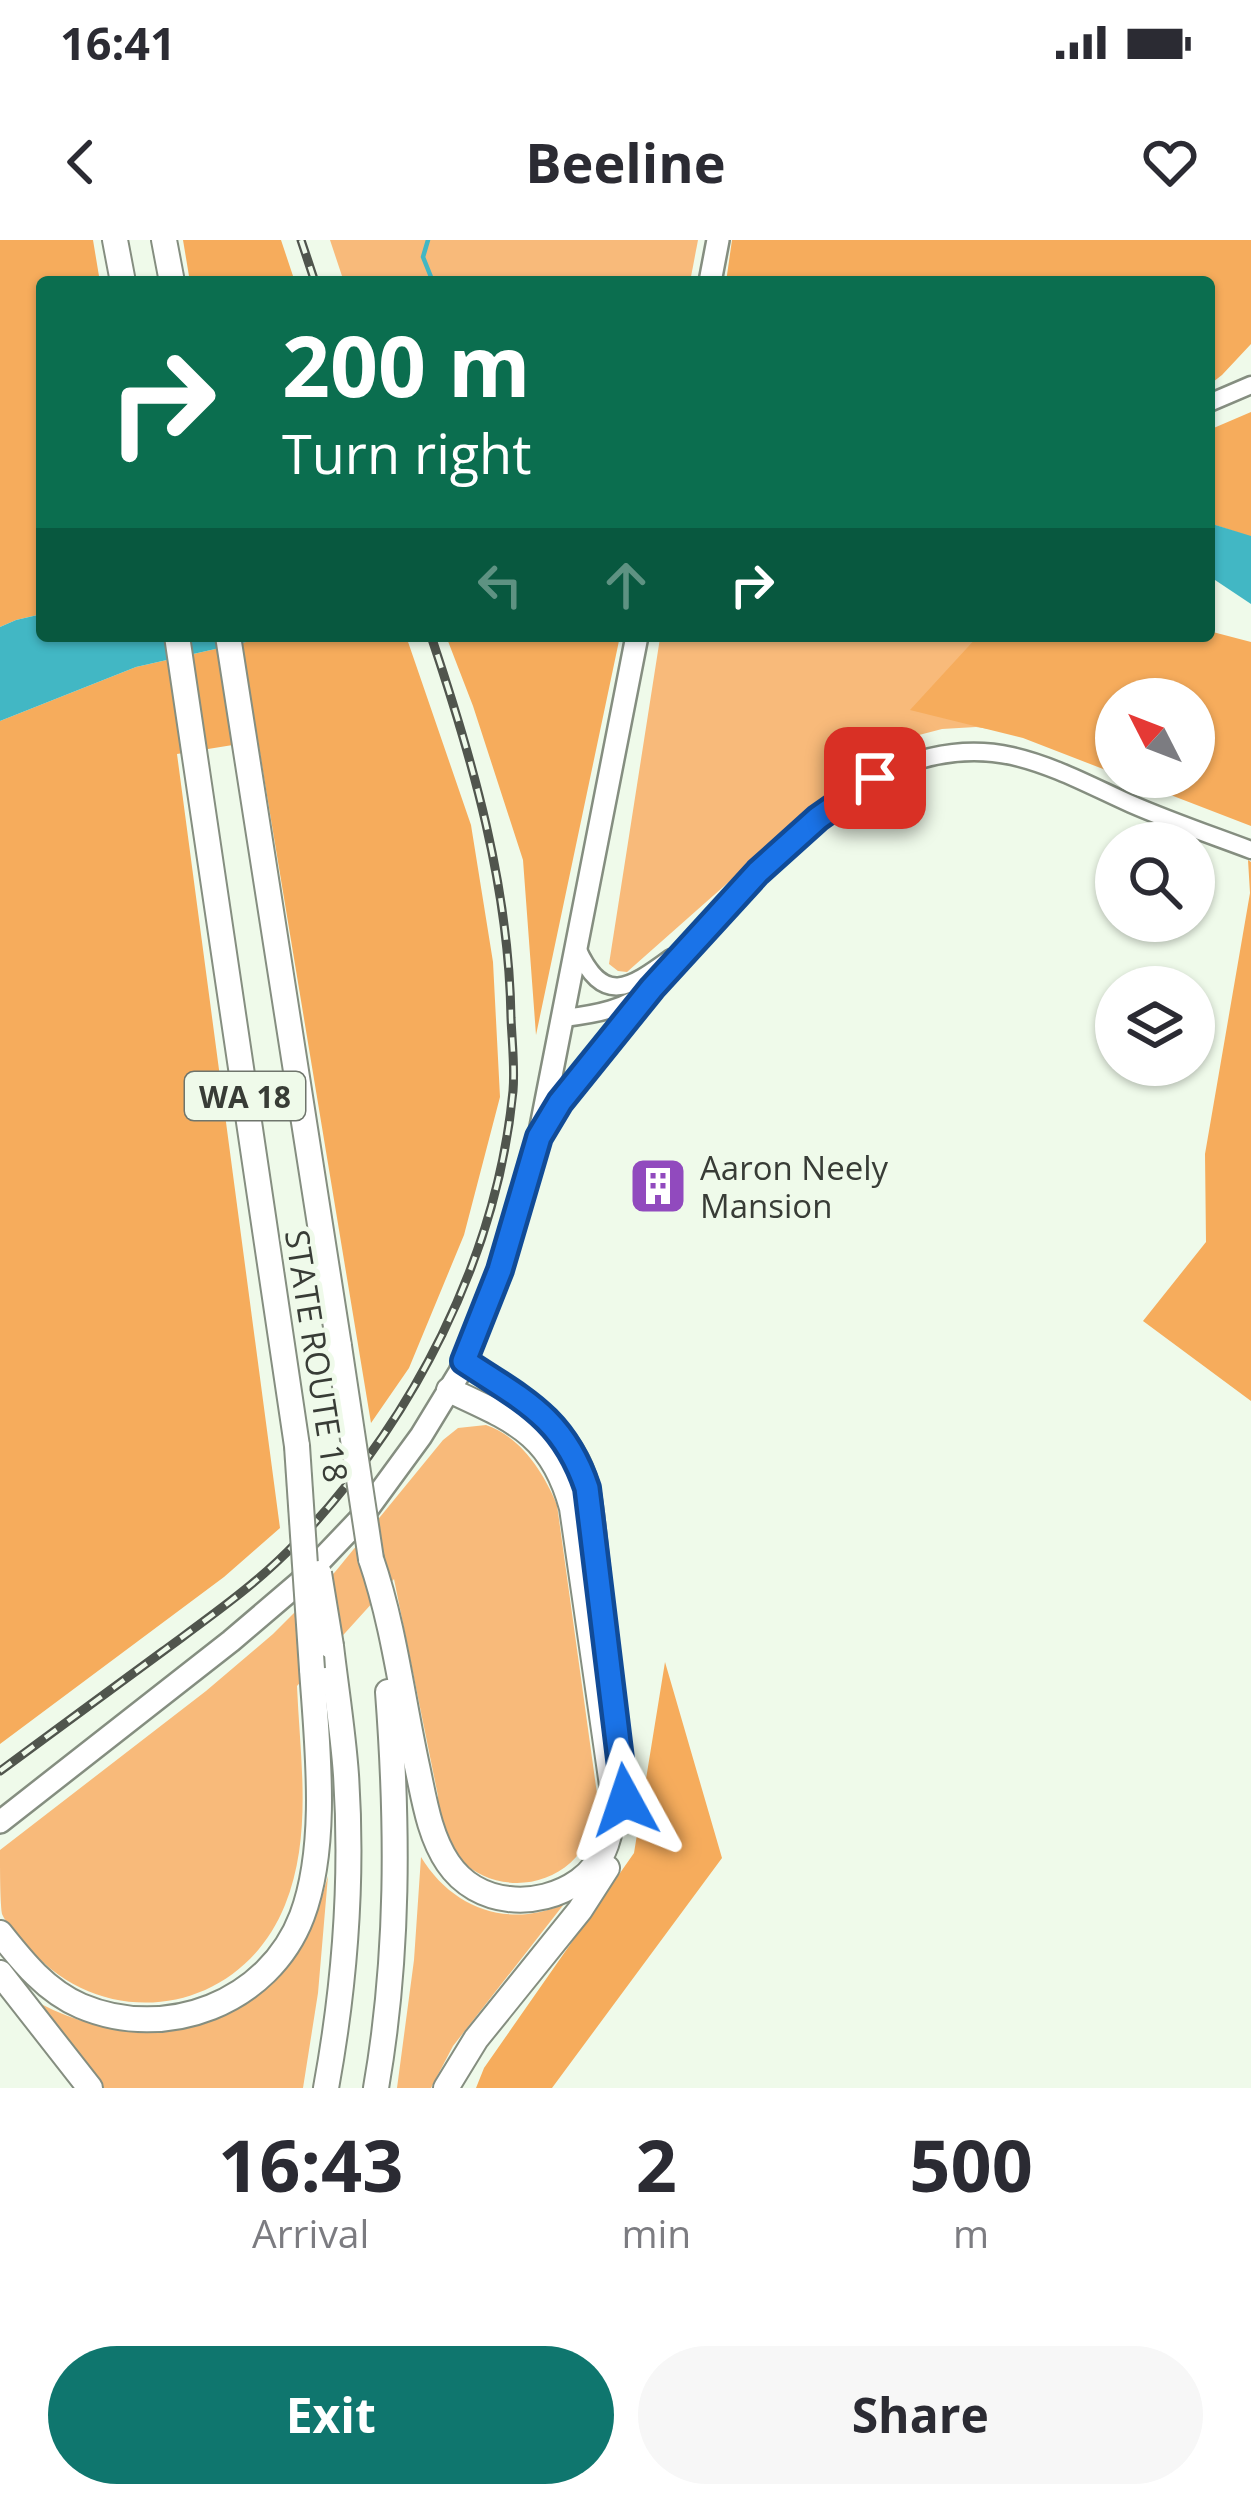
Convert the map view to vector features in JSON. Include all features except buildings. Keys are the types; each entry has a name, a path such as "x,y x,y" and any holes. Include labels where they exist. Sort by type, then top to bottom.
{"highway":[{"path":"115,240 122,276"},
{"path":"164,240 171,276"},
{"name":"STATE ROUTE 18","path":"178,642 331,1646 346,1773 345,1954 326,2088"},
{"name":"STATE ROUTE 18","path":"229,642 370,1559 383,1612"},
{"path":"446,2088 476,2039 604,1874 623,1824 625,1800 587,1488 578,1463 545,1418 464,1361"},
{"path":"383,1612 429,1818 446,1860 465,1882 492,1897 543,1897 584,1878 607,1847 614,1799 567,1488 538,1440 506,1417 448,1390"},
{"path":"0,1933 46,1985 79,2005 139,2020 187,2016 227,2001 248,1988 285,1950 308,1900 318,1805 297,1446"},
{"path":"376,2088 396,1909 383,1612"},
{"path":"0,1973 90,2088"}],"main road":[{"path":"711,276 718,240"},
{"path":"0,1822 299,1583 361,1518 421,1436 464,1361 500,1270 539,1137 637,642"}],"street":[{"path":"1215,401 1251,385"},
{"path":"539,1137 560,1102 708,926 789,842 875,778 932,756 988,752 1016,757 1251,850"},
{"path":"578,948 588,972 614,987 634,983 708,926"},
{"path":"564,1018 617,1009 652,988"}],"shaded area":[{"path":"0,240 93,240 99,276 36,276 36,615 0,627"},
{"path":"183,240 281,240 293,276 189,276"},
{"path":"330,240 698,240 691,276 342,276"},
{"path":"732,240 1251,240 1251,344 1215,380 1215,276 727,276"},
{"path":"1251,412 1251,537 1215,525 1215,427"},
{"path":"1215,633 1251,642 1251,826 1178,798 1215,798 1215,678 1095,678 1095,766 1023,738 910,710 972,642 1215,642"},
{"path":"246,642 408,642 471,825 493,962 500,1097 464,1235 409,1368 371,1423 258,741 177,754 280,1528 224,1577 0,1744 0,721 136,667"},
{"path":"448,642 619,642 536,1035 523,860"},
{"path":"659,642 1119,642 1199,647 1198,678 1095,678 1095,709 1036,736 976,727 942,729 870,753 870,770 800,819 627,972 609,964"},
{"path":"1248,860 1251,862 1251,1401 1143,1321 1206,1242 1205,1154 1250,893"},
{"path":"486,1425 510,1438 530,1458 557,1505 598,1801 589,1838 569,1864 543,1879 514,1883 486,1877 461,1860 444,1833 394,1579 297,1686 303,1797 299,1852 285,1905 264,1943 236,1971 203,1991 166,2001 128,2002 91,1992 55,1972 2,1914 0,1850 273,1634 335,1572 443,1440 458,1428"},
{"path":"665,1662 722,1858 552,2088 476,2088 484,2068 634,1853"},
{"path":"421,1857 449,1889 483,1909 522,1914 564,1904 453,2046 431,2088 397,2088 414,1960"},
{"path":"328,1876 318,1993 303,2088 103,2088 41,2004 102,2026 166,2029 305,1936"}],"water":[{"path":"1215,525 1251,536 1251,604 1215,580"},
{"path":"36,615 36,642 246,642 136,667 0,721 0,627"}],"waterway":[{"path":"428,240 423,257 431,276"}],"railway":[{"path":"301,240 313,276"},
{"path":"0,1771 231,1601 296,1543 377,1445 442,1335 468,1276 504,1154 513,1091 509,969 486,824 433,642"}],"place":[{"name":"Aaron Neely Mansion","path":"658,1186"}],"route":[{"path":"625,1800 587,1488 578,1463 545,1418 464,1361 500,1270 539,1137 560,1102 652,988 758,872 818,818 875,778"}]}
